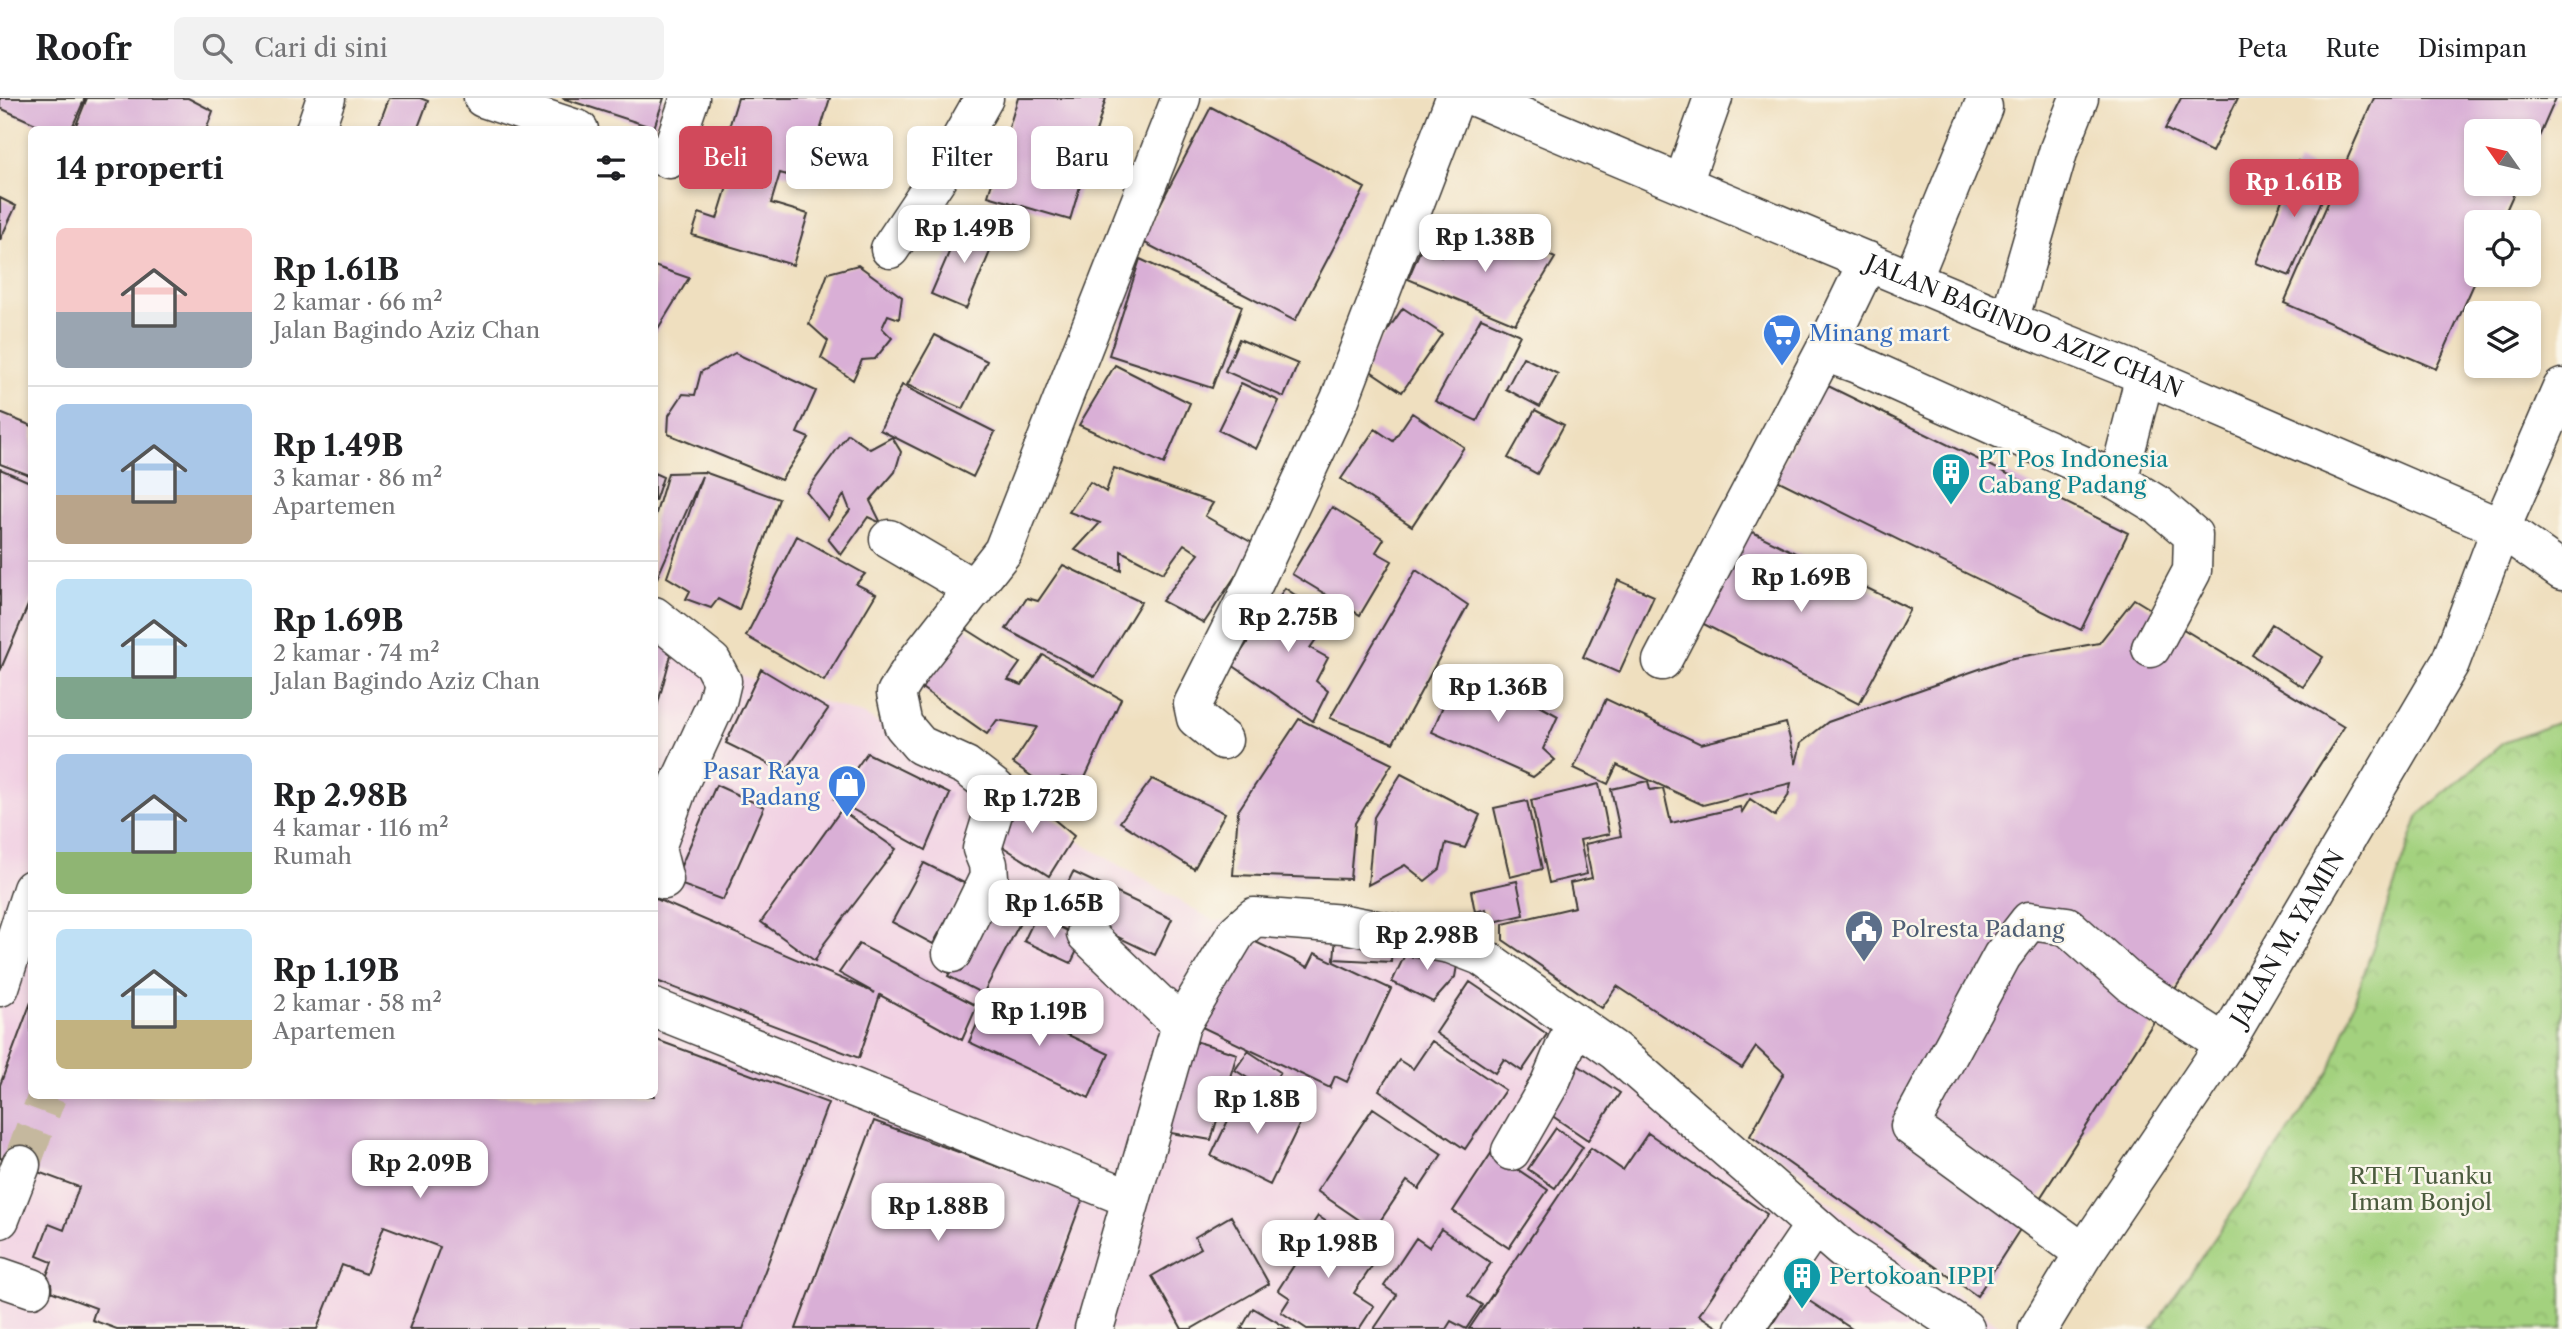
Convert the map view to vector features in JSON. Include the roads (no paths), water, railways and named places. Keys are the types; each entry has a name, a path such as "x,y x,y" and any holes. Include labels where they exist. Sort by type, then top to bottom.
{"main road":[{"path":"316,126 326,98"},
{"path":"483,98 567,126"},
{"path":"658,156 670,159 690,98"},
{"path":"890,249 946,165 984,98"},
{"path":"952,953 989,877 988,864 982,849 995,807 996,789 966,766 920,745 904,725 896,693 913,666 1003,551 1181,98"},
{"path":"1223,740 1196,718 1193,704 1253,585 1339,399 1455,98"},
{"path":"1683,183 1713,98"},
{"path":"2009,321 2059,149 2079,98"},
{"name":"JALAN BAGINDO AZIZ CHAN","path":"1501,102 1683,183 2009,321 2145,375 2501,528 2562,571"},
{"path":"1912,280 1983,107"},
{"path":"1662,661 1824,352 1868,261"},
{"path":"1824,352 1857,364 2118,481 2159,506 2193,534 2192,571 2151,648"},
{"path":"2118,481 2145,375"},
{"name":"JALAN M. YAMIN","path":"2038,1329 2084,1253 2225,1044 2450,663 2501,528 2562,388"},
{"path":"889,539 974,589"},
{"path":"658,619 712,662 722,681 718,702 680,782 658,842"},
{"path":"658,856 664,880"},
{"path":"2,978 28,901"},
{"path":"1094,1329 1181,1024 1237,932 1254,917 1344,924 1450,944 1481,956 1615,1051 1842,1249 1965,1329"},
{"path":"2084,1253 1910,1126 2002,956 2029,921 2067,926 2132,984 2225,1044"},
{"path":"1086,934 1181,1024"},
{"path":"658,1010 1130,1198"},
{"path":"1511,1151 1550,1083 1575,1023"},
{"path":"0,1219 21,1165"},
{"path":"1744,1329 1814,1226"}],"tunnel":[{"path":"21,1165 46,1099"}],"place":[{"name":"Minang mart","path":"1782,367"},
{"name":"PT Pos Indonesia Cabang Padang","path":"1951,506"},
{"name":"Pasar Raya Padang","path":"847,818"},
{"name":"Polresta Padang","path":"1864,963"},
{"name":"Pertokoan IPPI","path":"1802,1310"}],"park label":[{"name":"RTH Tuanku Imam Bonjol","path":"2421,1189"}]}
